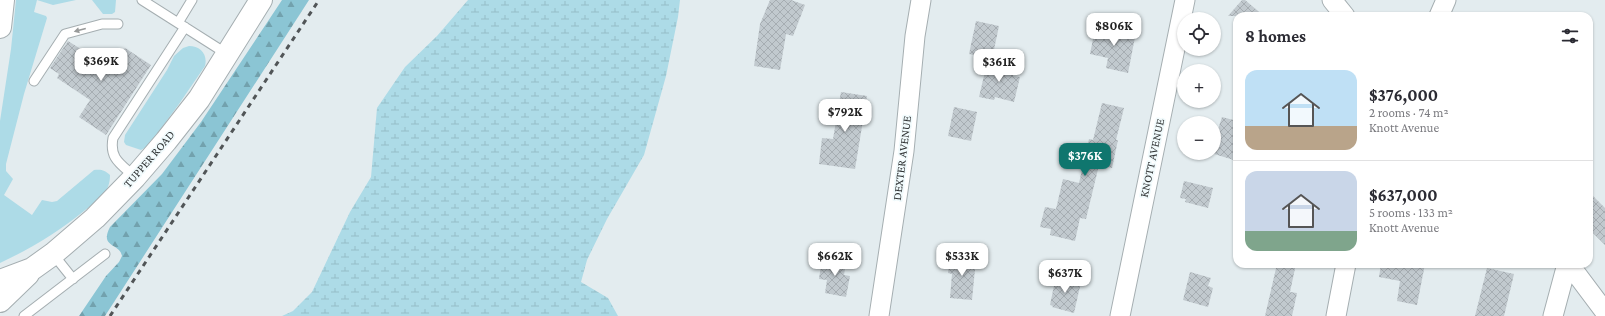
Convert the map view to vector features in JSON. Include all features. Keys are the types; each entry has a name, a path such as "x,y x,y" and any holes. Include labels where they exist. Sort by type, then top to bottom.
{"main road":[{"path":"0,27 3,0"},
{"name":"TUPPER ROAD","path":"0,281 32,270 53,254 100,214 136,177 199,99 261,0"},
{"path":"0,301 32,270"}],"street":[{"name":"DEXTER AVENUE","path":"879,316 904,151 915,36 922,0"},
{"name":"KNOTT AVENUE","path":"1120,316 1185,0"},
{"path":"1332,0 1342,12"},
{"path":"1441,12 1446,0"},
{"path":"1336,316 1345,268"},
{"path":"1553,316 1567,268"},
{"path":"1571,268 1605,312"}],"lane":[{"path":"142,0 228,54"},
{"path":"136,177 114,157 112,146 113,138 182,25 192,0"},
{"path":"34,82 65,34 102,24 118,24"},
{"path":"53,254 73,278"},
{"path":"24,316 105,254"}],"green space":[{"path":"16,0 37,0 34,12 46,16 47,18 24,94 6,164 6,171 13,179 4,195 32,215 42,200 52,202 57,201 94,170 105,171 110,175 110,178 103,195 74,219 44,240 0,263 0,121 11,49"},
{"path":"37,0 76,0 53,5"},
{"path":"92,0 116,0 115,12 112,14 103,14"},
{"path":"282,0 309,0 105,316 79,316 106,276 119,262 122,256 118,249 108,242 107,234 110,227 162,174 201,122"},
{"path":"468,0 680,0 666,76 644,155 607,219 587,260 581,282 608,298 618,316 282,316 293,311 312,292 350,212 371,177 377,108 405,67 437,36"},
{"path":"189,46 197,47 204,54 206,62 205,66 148,146 141,150 126,145 124,142 125,135 167,70 174,56 183,48"}],"building":[{"path":"770,0 791,0 805,5 793,36 786,34 780,70 754,66 760,24"},
{"path":"1242,0 1245,0 1259,12 1233,12 1233,16 1228,16"},
{"path":"976,21 999,26 992,59 969,54"},
{"path":"1105,25 1136,32 1128,73 1106,68 1108,58 1090,54 1095,29 1104,31"},
{"path":"68,41 84,51 85,49 113,66 125,48 151,65 106,135 79,117 90,100 57,78 59,74 50,68"},
{"path":"987,63 1015,70 1013,76 1020,77 1014,102 995,97 994,100 979,97"},
{"path":"841,92 867,96 855,169 819,164 822,138 833,139"},
{"path":"1102,103 1124,108 1116,140 1118,140 1112,168 1099,165 1086,219 1080,218 1075,241 1050,235 1051,229 1040,227 1045,207 1056,209 1063,179 1079,183 1089,139 1093,140"},
{"path":"954,107 977,112 971,141 948,136"},
{"path":"1222,117 1233,120 1233,160 1221,156"},
{"path":"1184,181 1213,188 1208,208 1185,202 1186,199 1180,198"},
{"path":"1593,196 1605,208 1605,245 1593,233"},
{"path":"950,256 976,259 972,300 950,298 952,274 948,273"},
{"path":"822,258 846,263 844,275 850,276 846,297 825,293 827,280 819,279"},
{"path":"1276,268 1295,268 1290,292 1297,293 1292,316 1265,316"},
{"path":"1380,268 1424,268 1417,305 1397,301 1400,281 1379,277"},
{"path":"1487,268 1514,274 1504,316 1475,316"},
{"path":"1190,272 1211,278 1208,286 1213,288 1208,307 1183,300"},
{"path":"1056,276 1081,282 1074,313 1052,307 1053,306 1050,305"}],"railway":[{"path":"110,316 319,0"}]}
